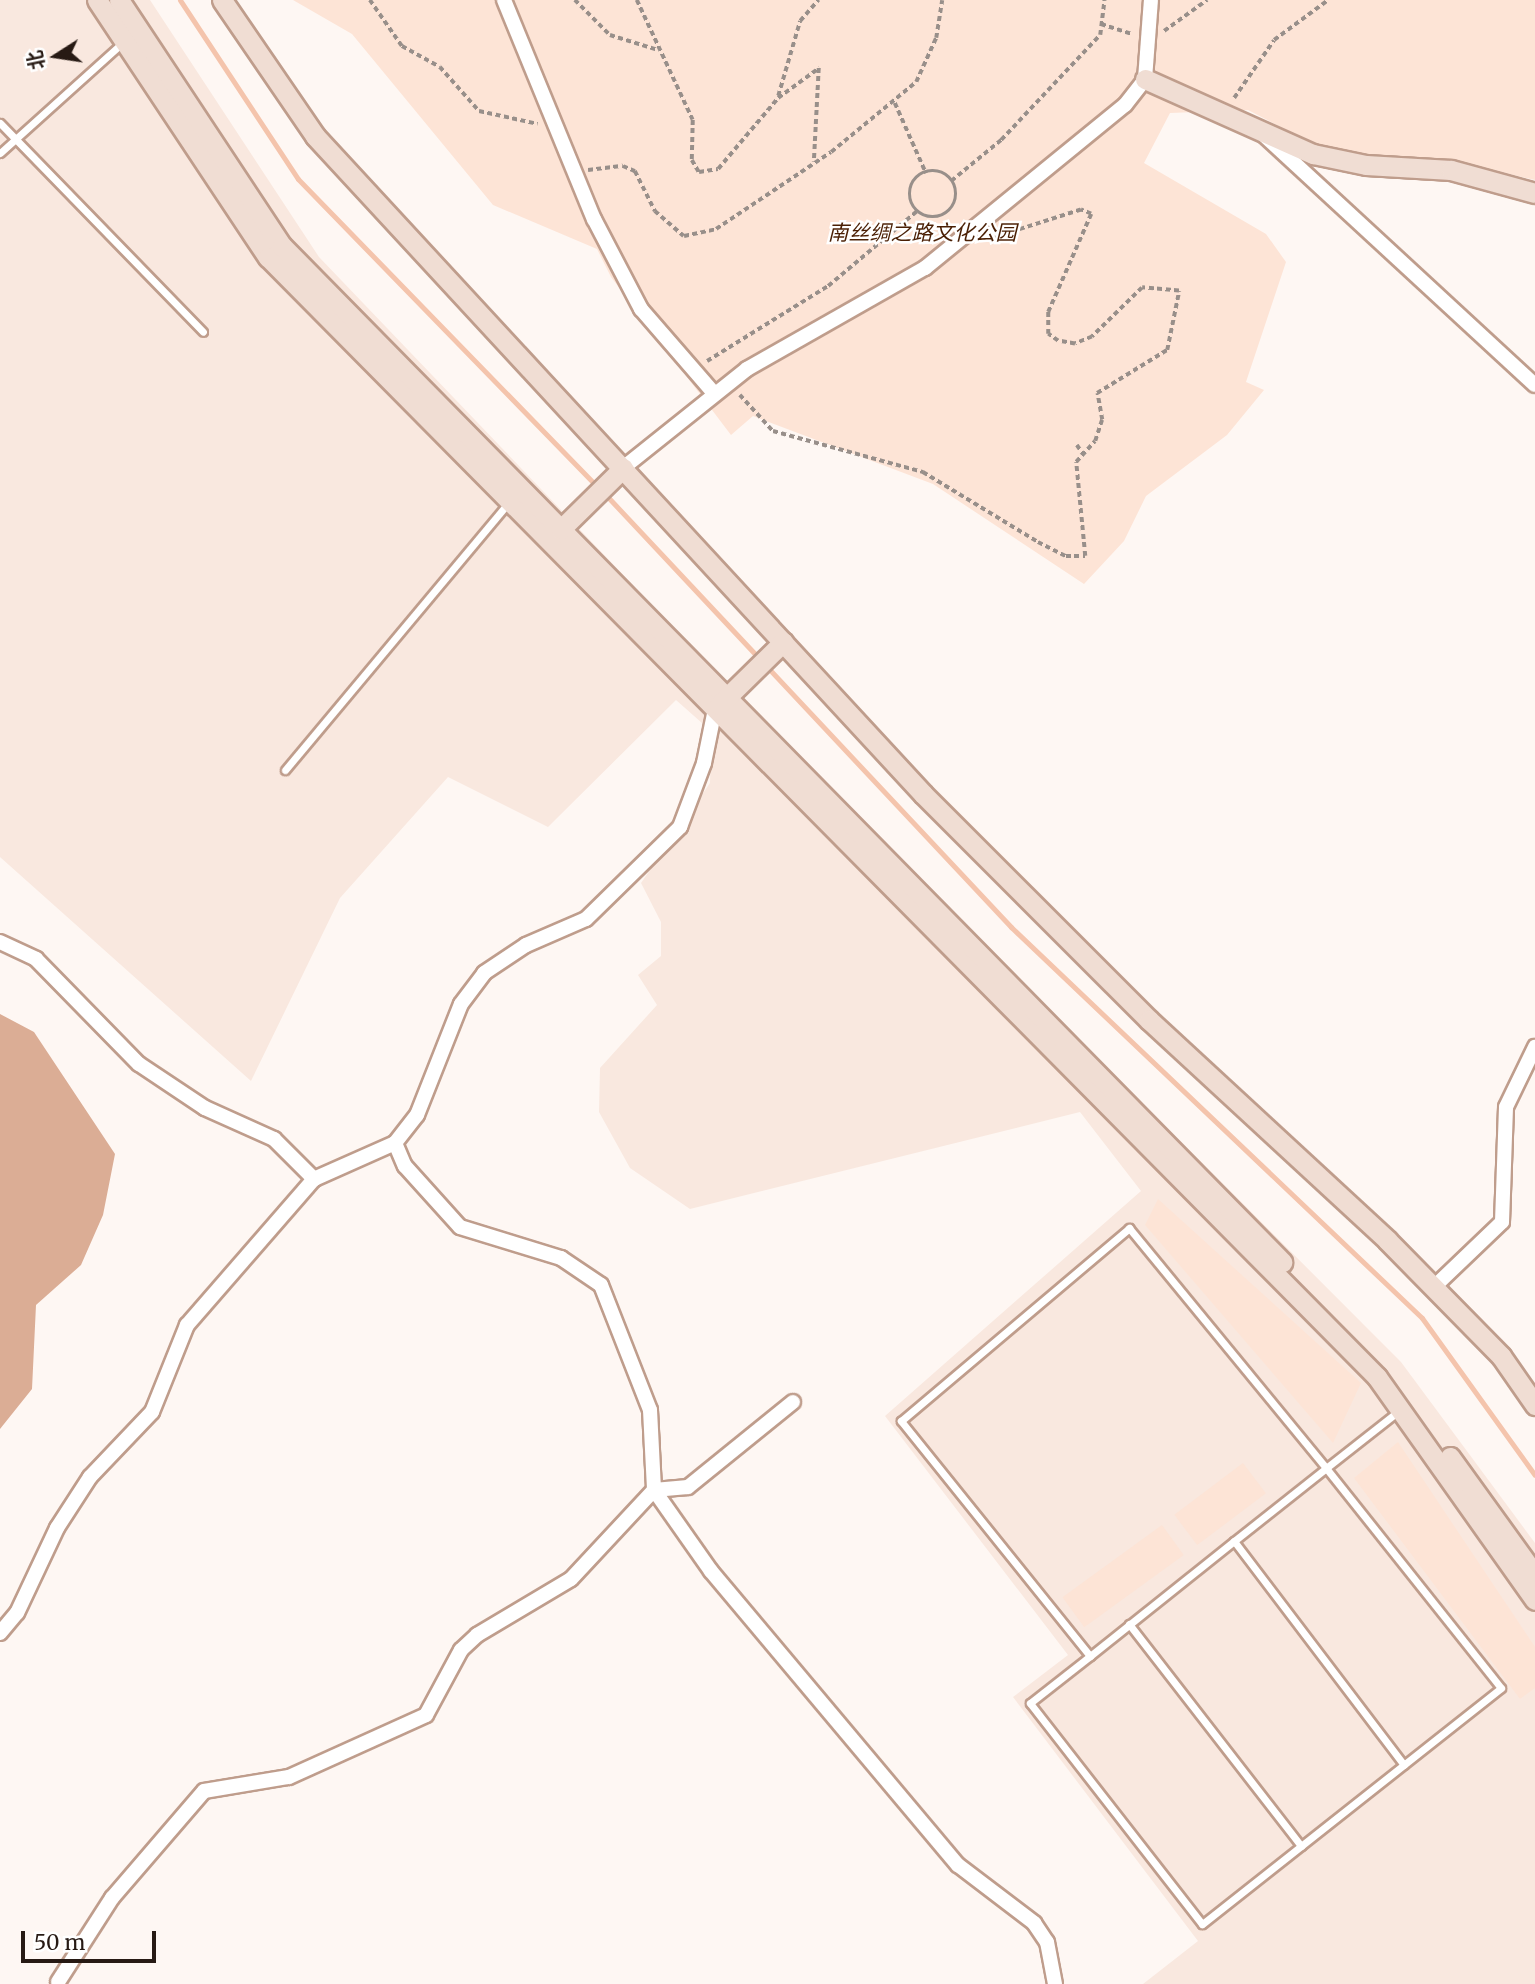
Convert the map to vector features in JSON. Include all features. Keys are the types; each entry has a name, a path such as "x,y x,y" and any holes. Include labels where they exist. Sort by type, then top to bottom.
{"street":[{"path":"97,0 131,35 282,246 561,529 721,703 1377,1377 1535,1600"},
{"path":"119,0 131,35 268,257 510,501 721,703 1387,1368 1535,1575"},
{"path":"222,0 315,136 923,794 1149,1020 1434,1287 1501,1356 1535,1405"},
{"path":"504,0 554,123 641,309 713,392"},
{"path":"561,529 623,468 713,392 925,268 1125,105 1145,79 1151,0"},
{"path":"1145,79 1224,111 1313,154 1366,165 1451,170 1535,192"},
{"path":"1254,125 1535,385"},
{"path":"0,1633 17,1613 57,1528 90,1477 152,1412 187,1325 314,1179 395,1143 417,1115 461,1004 484,974 526,945 586,919 680,827 704,763 721,703 783,642"},
{"path":"0,942 36,959 139,1065 205,1108 274,1139 314,1179"},
{"path":"1434,1287 1502,1222 1506,1107 1535,1047"},
{"path":"395,1143 405,1166 460,1227 561,1258 601,1284 650,1410 654,1490 711,1571 958,1865 1034,1923 1047,1942 1055,1984"},
{"path":"58,1982 112,1898 204,1791 289,1777 426,1715 461,1650 571,1579 654,1490 688,1487 793,1402"}],"lane":[{"path":"0,153 131,35"},
{"path":"0,123 203,332"},
{"path":"285,770 510,501"},
{"path":"1090,1656 901,1421 1129,1228 1326,1468 1502,1688 1202,1924 1030,1703 1090,1656 1129,1624 1234,1541 1326,1468 1400,1409"},
{"path":"1234,1541 1404,1765"},
{"path":"1129,1624 1301,1846"}],"path":[{"path":"370,0 402,46 440,67 479,111 554,123"},
{"path":"575,0 610,35 658,50"},
{"path":"637,0 658,50 693,120 692,160 699,172 718,169 778,98 819,68 814,162"},
{"path":"778,98 800,21 818,0"},
{"path":"576,172 623,166 635,171 669,229 700,236 814,162 869,115 895,103 916,82 936,38 942,0"},
{"path":"951,181 1001,140 1100,35 1104,0"},
{"path":"1224,111 1274,40 1328,0"},
{"path":"895,103 926,173 951,181"},
{"path":"926,173 910,191 917,211 931,217 946,213 955,200 951,181"},
{"path":"727,383 773,431 922,472 1066,556 1085,556 1076,475 1083,454 1102,420 1097,393 1103,384 1167,350 1179,291 1142,288 1092,337 1075,344 1058,341 1048,334 1048,312 1091,214 1082,210 978,244"},
{"path":"693,368 828,285 917,211"},
{"path":"1077,445 1083,454"}],"shaded area":[{"path":"0,0 150,0 319,257 807,767 1401,1362 1535,1543 1535,1984 1143,1984 1198,1941 1013,1697 1068,1655 885,1416 1141,1191 1080,1112 690,1209 630,1168 599,1112 600,1068 657,1005 638,975 661,956 661,922 641,883 710,783 711,731 676,700 548,827 448,777 340,898 251,1081 0,857"},
{"path":"0,1014 34,1032 115,1154 103,1215 81,1265 36,1305 32,1389 0,1429"}],"green space":[{"name":"南丝绸之路文化公园","path":"293,0 1535,0 1535,180 1446,159 1329,152 1248,110 1170,113 1144,163 1266,234 1286,262 1246,382 1264,390 1227,435 1146,496 1124,541 1084,584 933,484 753,416 731,435 611,277 597,249 493,205 352,34"},
{"path":"1158,1199 1361,1383 1333,1443 1145,1225"},
{"path":"1398,1442 1535,1647 1535,1688 1520,1699 1354,1478"},
{"path":"1243,1463 1266,1493 1197,1545 1174,1515"},
{"path":"1162,1525 1184,1555 1084,1627 1062,1597"}],"waterway":[{"path":"180,0 298,179 598,487"},
{"path":"605,494 1011,927 1422,1318 1535,1475"}]}
